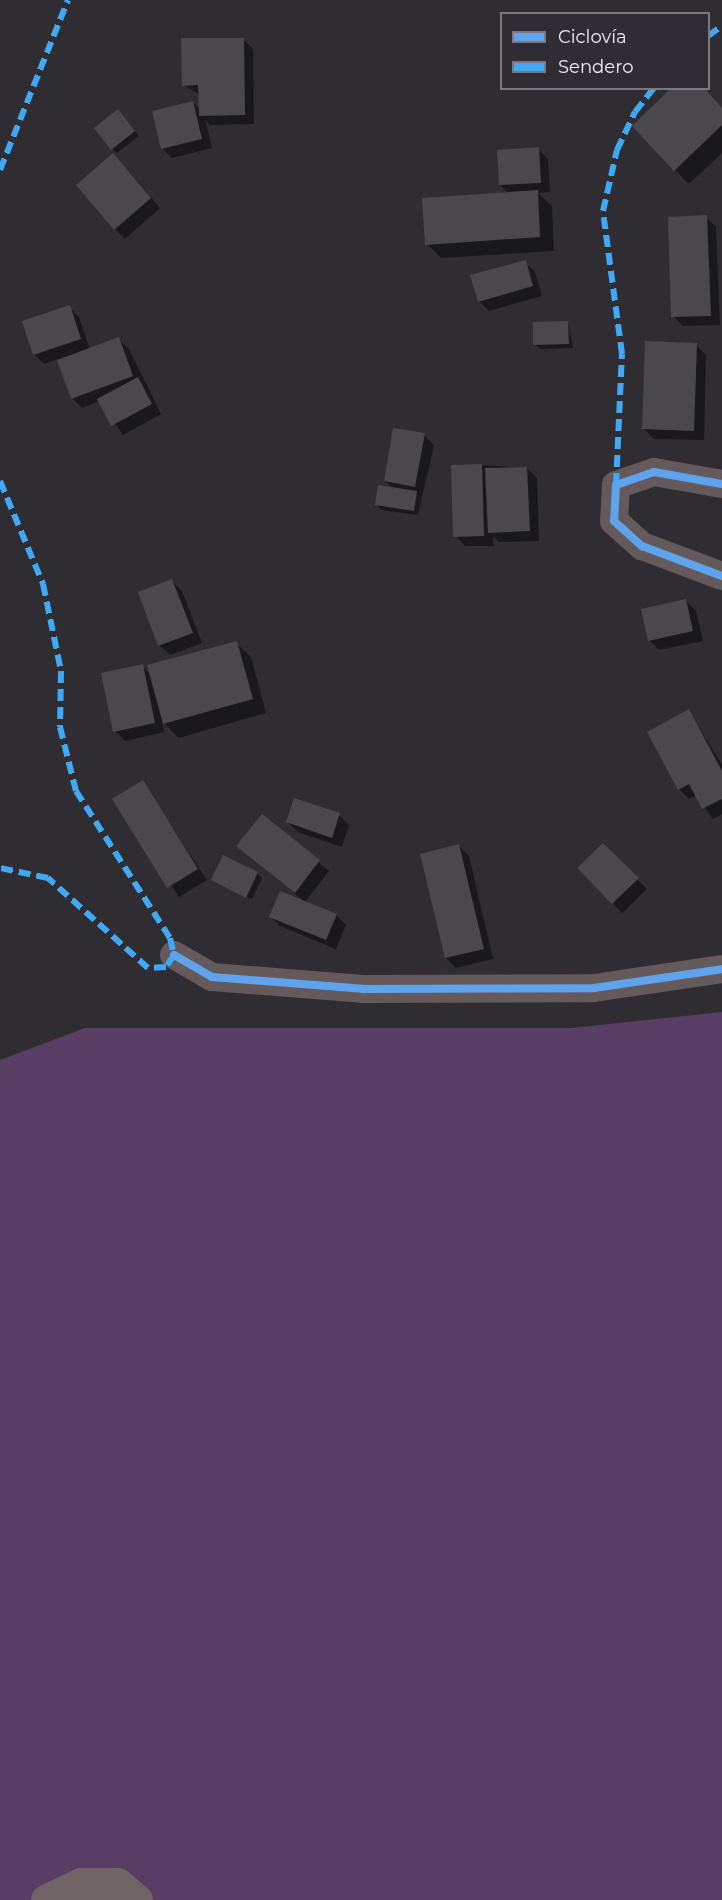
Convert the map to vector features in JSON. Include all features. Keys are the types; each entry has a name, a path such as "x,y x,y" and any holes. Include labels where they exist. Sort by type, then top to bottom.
{"main road":[{"path":"47,1900 81,1884 117,1884 136,1900"}],"street":[{"path":"722,484 654,472 616,485 614,521 642,546 722,576"},
{"path":"174,955 212,977 373,989 594,988 722,969"}],"shaded area":[{"path":"722,1012 722,1900 0,1900 0,1060 85,1028 571,1028"}],"building":[{"path":"181,38 244,38 245,115 199,116 198,85 182,86"},
{"path":"669,90 706,90 722,108 722,125 674,171 632,126"},
{"path":"193,101 202,139 161,149 152,111"},
{"path":"118,109 135,131 111,150 94,128"},
{"path":"539,147 541,183 499,185 497,150"},
{"path":"113,153 151,198 114,230 76,185"},
{"path":"538,190 540,237 425,245 422,198"},
{"path":"707,215 711,316 671,317 668,217"},
{"path":"526,260 533,286 478,302 470,275"},
{"path":"70,305 81,339 33,355 22,321"},
{"path":"568,321 569,344 533,345 533,322"},
{"path":"119,337 133,376 71,399 57,360"},
{"path":"645,341 697,343 694,431 642,429"},
{"path":"138,377 152,404 111,426 97,399"},
{"path":"393,428 425,433 415,487 384,481"},
{"path":"482,464 484,536 453,537 451,465"},
{"path":"527,467 530,531 488,533 485,468"},
{"path":"378,485 417,491 414,511 375,505"},
{"path":"172,579 193,633 158,646 138,592"},
{"path":"686,599 693,631 648,641 641,609"},
{"path":"237,641 253,699 163,724 147,665"},
{"path":"143,664 155,723 113,732 101,673"},
{"path":"689,709 722,771 722,799 702,809 689,784 678,790 647,732"},
{"path":"143,780 198,869 167,888 112,799"},
{"path":"294,798 340,813 332,838 286,822"},
{"path":"262,814 320,860 295,893 236,846"},
{"path":"603,843 639,878 612,904 577,868"},
{"path":"459,844 484,949 445,958 420,854"},
{"path":"223,855 258,872 246,898 211,880"},
{"path":"280,891 337,914 326,940 269,917"}],"marked path":[{"path":"0,170 68,0"},
{"path":"710,35 722,26"},
{"path":"616,485 622,354 603,211 617,150 635,112 652,90"},
{"path":"0,481 43,584 61,671 60,727 76,791 170,938 174,955 166,967 148,968 48,878 0,868"}],"cycle path":[{"path":"722,484 654,472 616,485 614,521 642,546 722,576"},
{"path":"174,955 212,977 363,989 594,988 722,969"}]}
